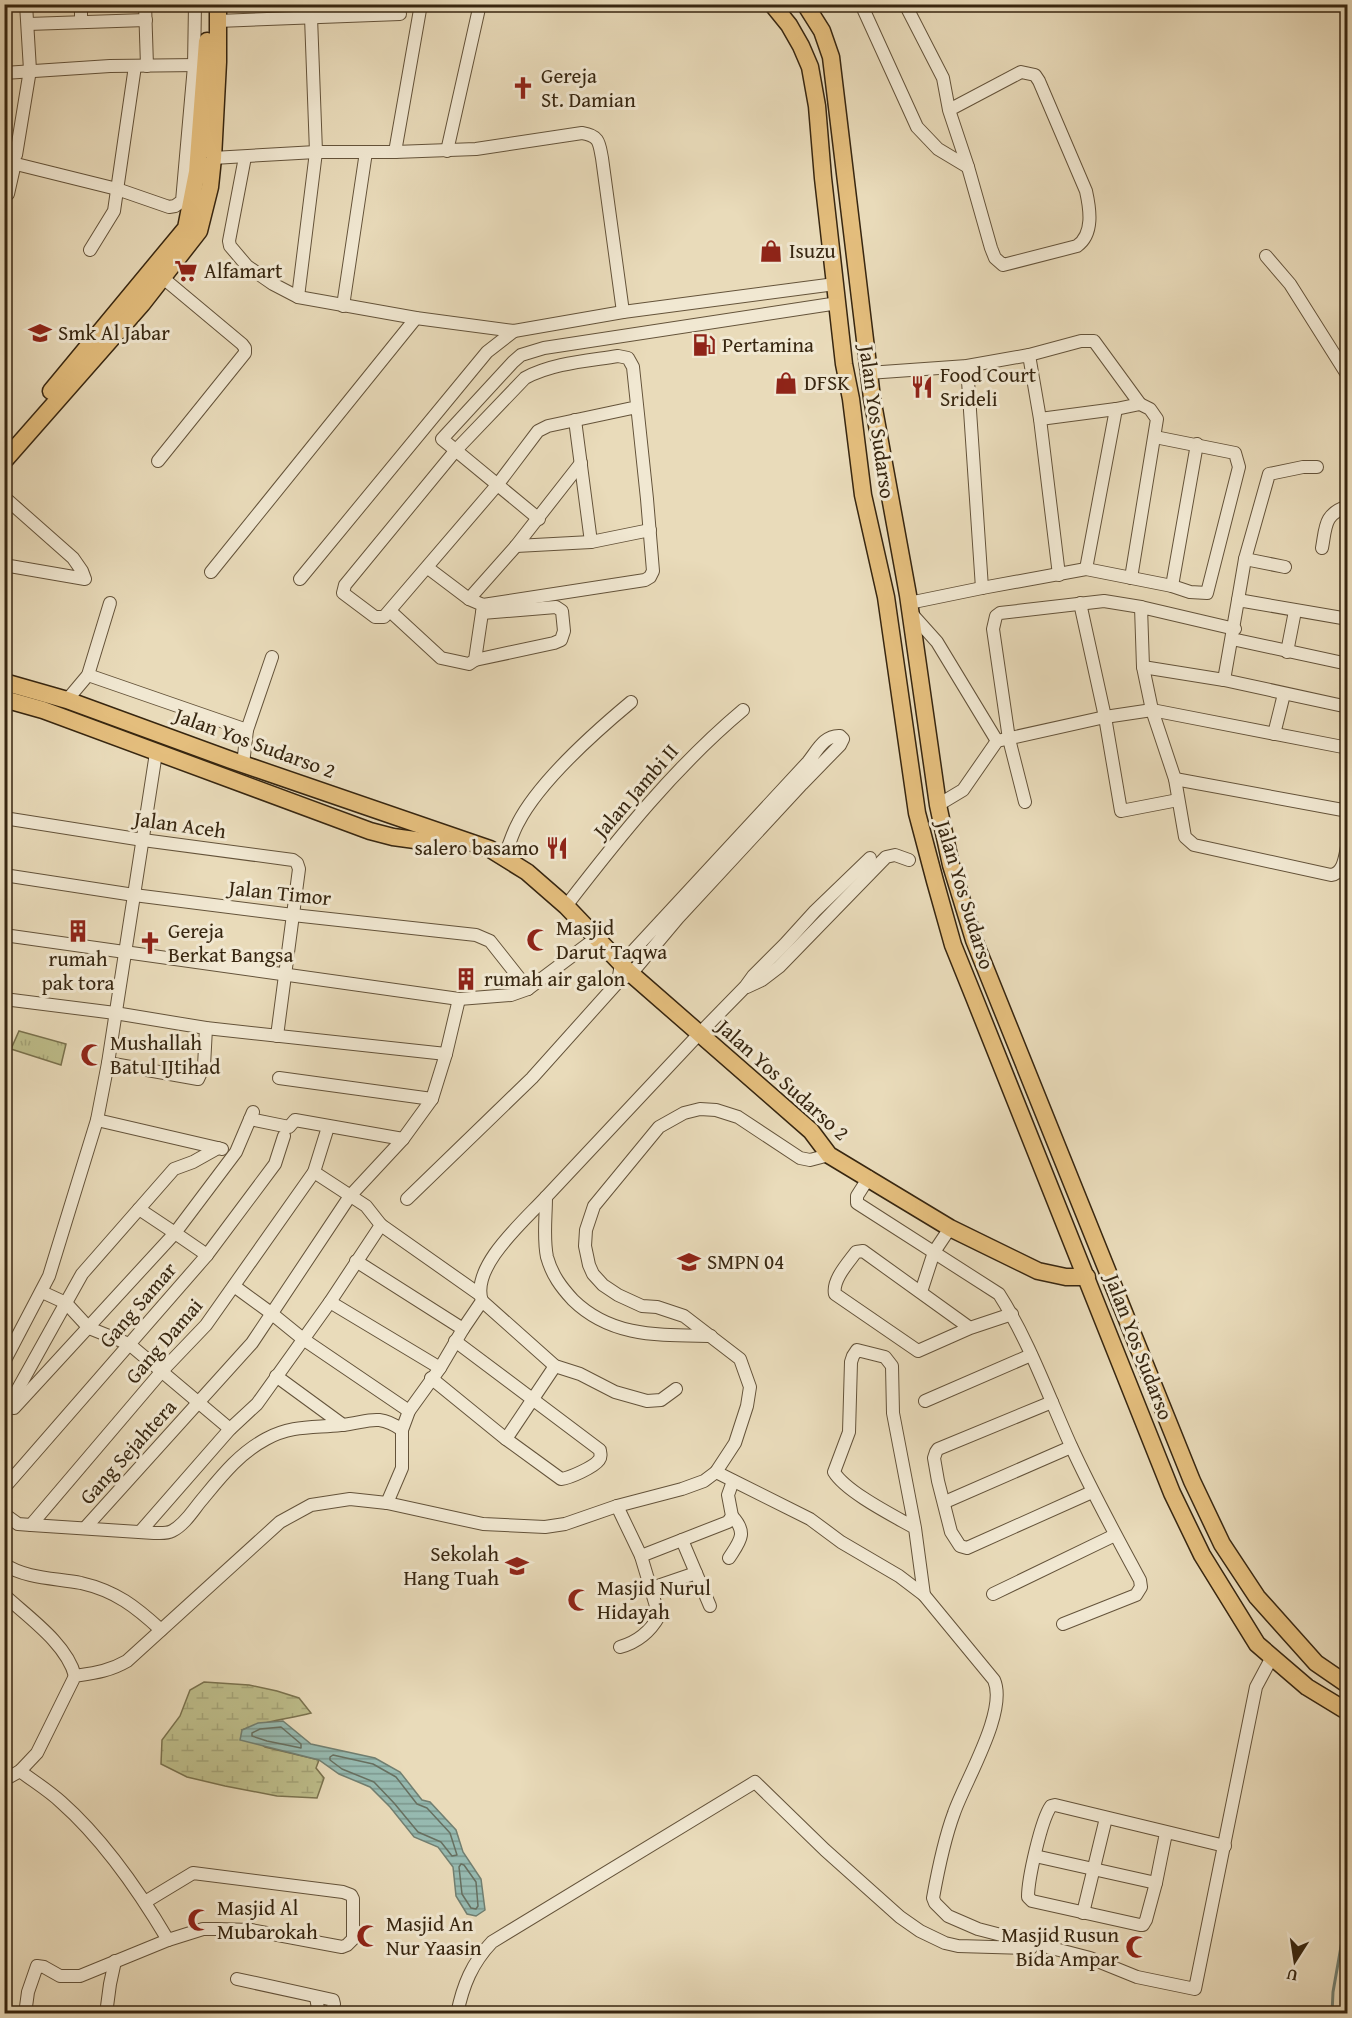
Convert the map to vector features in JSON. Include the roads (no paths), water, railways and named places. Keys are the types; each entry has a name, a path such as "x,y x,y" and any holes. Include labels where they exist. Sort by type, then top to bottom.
{"main road":[{"path":"4,447 186,228 200,65 208,4"},
{"name":"Jalan Yos Sudarso","path":"772,4 789,25 810,67 817,106 844,364 851,399 863,495 885,597 917,813 953,945 1172,1492 1197,1545 1257,1644 1307,1687 1347,1712"},
{"name":"Jalan Yos Sudarso","path":"805,4 822,32 831,57 872,398 910,608 938,805 954,876 974,940 1192,1481 1222,1544 1257,1597 1316,1663 1347,1685"},
{"path":"4,460 163,278 199,231 210,188 213,158 218,13"},
{"path":"840,321 863,318"},
{"path":"851,399 872,398"},
{"name":"Jalan Yos Sudarso 2","path":"4,682 67,700 497,853 527,872 566,906 596,938 623,973 699,1034 811,1131 829,1155 950,1228 1021,1265 1066,1277 1087,1277"},
{"name":"Jalan Yos Sudarso 2","path":"4,699 43,710 370,831 417,841 497,853"},
{"path":"222,778 236,762"},
{"path":"934,881 954,876"},
{"path":"974,997 994,987"}],"street":[{"path":"4,197 8,194 12,160 30,70 26,4"},
{"path":"81,4 81,21"},
{"path":"90,249 114,211 141,66 146,20 145,4"},
{"path":"4,73 30,70 200,65 195,4"},
{"path":"395,152 421,4"},
{"path":"447,150 480,4"},
{"path":"861,4 917,127 938,149 968,166"},
{"path":"905,4 943,78 949,110 968,166 991,248 998,262 1003,265 1077,246 1083,242 1090,209 1086,191 1035,75 1021,72 949,110"},
{"path":"218,13 310,17 400,14"},
{"path":"298,297 316,152 310,17"},
{"path":"28,24 146,20"},
{"path":"213,158 316,152 476,149 582,133 592,134 598,140 602,158 623,312"},
{"path":"343,306 366,152"},
{"path":"245,157 229,241 230,246 247,266 273,284 298,297 417,318 514,331 643,309 835,284"},
{"path":"12,160 117,189 169,207 182,201 191,172"},
{"path":"1266,256 1290,284 1347,376"},
{"path":"158,461 245,353 242,344 163,278"},
{"path":"538,519 442,439 521,355 544,348 838,303"},
{"path":"643,309 646,332"},
{"path":"211,572 417,318"},
{"path":"300,579 487,352 514,331"},
{"path":"868,373 967,366 1029,355 1081,341 1094,341 1140,404 1150,409 1157,419 1131,578"},
{"path":"1029,355 1040,419 1059,575"},
{"path":"482,609 650,578 652,571 650,530 633,367 628,358 539,370 525,378 456,450 343,590 345,597 375,617 384,617 498,484 538,431 548,426 637,407"},
{"path":"967,366 982,588"},
{"path":"1040,419 1140,404"},
{"path":"1086,569 1116,409"},
{"path":"575,420 591,542"},
{"path":"1003,740 937,642 910,608 982,588 1086,569 1172,586 1190,592 1207,593 1239,467 1235,453 1155,437"},
{"path":"1172,586 1197,444"},
{"path":"469,598 516,546 582,463"},
{"path":"1224,680 1245,559 1269,474 1302,467 1317,467"},
{"path":"4,497 73,558 85,579 4,565"},
{"path":"1322,548 1327,520 1335,510 1347,506"},
{"path":"516,546 591,542 650,530"},
{"path":"1245,559 1285,567"},
{"path":"390,611 441,658 469,664 475,660 561,640 564,631 562,611 556,607 482,609 428,568"},
{"path":"1238,600 1347,619"},
{"path":"1024,802 1003,740 993,629 996,616 1000,613 1104,601 1141,607 1287,652 1347,664"},
{"path":"67,700 88,675 110,603"},
{"path":"1080,603 1105,717 1121,811 1178,800"},
{"path":"1141,607 1143,667 1152,710 1174,778 1185,837 1194,844 1334,875 1341,870 1347,842"},
{"path":"475,660 482,609"},
{"path":"1287,652 1295,611"},
{"path":"236,762 272,657"},
{"path":"1143,667 1224,680 1347,707"},
{"path":"88,675 247,730"},
{"path":"1274,734 1284,694"},
{"path":"497,853 540,792 600,728 631,702"},
{"name":"Jalan Jambi II","path":"566,906 661,788 707,740 743,710"},
{"path":"938,805 963,790 1003,740 1105,717 1152,710 1347,748"},
{"path":"407,1199 532,1078 623,973 808,762 826,739 840,736 843,741 840,745 623,973"},
{"path":"4,1362 42,1292 61,1239 97,1120 108,1063 156,753"},
{"path":"1174,778 1347,811"},
{"name":"Jalan Aceh","path":"4,818 293,860 297,863 299,869 277,1036"},
{"path":"746,987 762,980 778,967 886,857 896,855 909,860"},
{"path":"387,1503 402,1468 402,1430 409,1411 436,1373 481,1298 483,1274 493,1256 699,1034 746,987 753,976 814,911 870,858"},
{"name":"Jalan Timor","path":"4,875 134,895 293,915 476,934 490,941 528,989"},
{"path":"4,935 459,999 511,995 528,989 596,938"},
{"path":"4,999 115,1013 206,1028 446,1054"},
{"name":"Gang Sejahtera","path":"85,1528 252,1343 350,1196 403,1139 432,1099 459,999"},
{"path":"108,1063 198,1079 204,1066 206,1028"},
{"path":"279,1078 432,1099"},
{"path":"75,1676 116,1668 127,1661 280,1522 311,1504 350,1499 387,1503 483,1524 545,1527 565,1524 617,1506 704,1481 716,1472 735,1443 747,1407 750,1387 740,1359 684,1316 657,1306 642,1306 618,1295 593,1274 585,1246 586,1230 594,1206 659,1127 684,1113 700,1109 728,1113 738,1117 800,1158 810,1160 829,1155"},
{"path":"4,1416 175,1233 236,1152 251,1116 289,1127 295,1120 403,1139"},
{"path":"97,1120 236,1152"},
{"name":"Gang Damai","path":"31,1525 162,1371 206,1325 314,1172 328,1127"},
{"name":"Gang Samar","path":"4,1488 207,1256 275,1164 284,1136"},
{"path":"4,1416 82,1274 174,1169 193,1162 218,1148"},
{"path":"314,1172 372,1211 381,1225 481,1298 555,1366 580,1374 615,1392 647,1401 662,1400 676,1389"},
{"path":"869,1178 857,1196 857,1203 999,1294 1012,1314 1092,1492 1140,1580 1140,1591 1136,1594 1063,1624"},
{"path":"546,1197 546,1246 552,1274 587,1314 606,1324 641,1332 711,1336"},
{"path":"139,1209 207,1256"},
{"path":"140,1532 230,1429 257,1404 330,1302 381,1225"},
{"path":"921,1292 934,1252 950,1228"},
{"path":"970,1328 860,1250 852,1256 836,1282 835,1294 918,1352 970,1328 1012,1314"},
{"path":"356,1261 463,1329"},
{"path":"234,1286 271,1312 303,1339 409,1411"},
{"path":"42,1292 66,1303 88,1328 129,1344 230,1429"},
{"path":"330,1302 436,1373 506,1439 561,1479 571,1478 598,1461 601,1455 600,1450 455,1341"},
{"path":"915,1528 864,1498 834,1473 849,1432 851,1362 857,1350 885,1357 892,1366 893,1413 915,1528 924,1595"},
{"path":"925,1401 1031,1355"},
{"path":"506,1439 555,1366"},
{"path":"276,1376 342,1425"},
{"path":"1052,1402 938,1449 935,1455 936,1470 951,1532 960,1546 968,1548 1092,1492"},
{"path":"4,1514 18,1524 164,1533 177,1528 227,1469 265,1439 280,1432 301,1427 342,1425 373,1419 391,1422 402,1430"},
{"path":"945,1502 1071,1446"},
{"path":"716,1472 810,1520 841,1542 899,1576 924,1595 994,1680 998,1688 997,1700 990,1727 947,1833 935,1889 935,1903 948,1916 978,1929 1089,1958 1137,1977 1195,1989 1256,1687 1272,1657"},
{"path":"729,1558 739,1543 742,1531 732,1516 728,1495 733,1481"},
{"path":"617,1506 641,1556 659,1616 655,1624 642,1637 631,1644 620,1647"},
{"path":"641,1556 728,1522 732,1516"},
{"path":"993,1594 1115,1535"},
{"path":"682,1540 710,1606"},
{"path":"4,1564 22,1573 82,1583 110,1592 135,1606 161,1630"},
{"path":"652,1588 696,1573"},
{"path":"4,1595 64,1652 72,1665 75,1676 37,1753 20,1771 4,1780"},
{"path":"20,1771 61,1802 102,1845 144,1902 168,1940"},
{"path":"457,2013 464,1985 472,1967 492,1942 755,1782 825,1850 900,1917 920,1931 945,1943 958,1946 1056,1949"},
{"path":"1166,1833 1156,1883 1143,1924 1083,1913 1029,1899 1027,1895 1046,1815 1051,1806 1055,1805 1225,1846"},
{"path":"1083,1913 1106,1818"},
{"path":"1035,1856 1156,1883"},
{"path":"25,2013 27,1992 37,1966 44,1967 60,1976 80,1976 168,1940 203,1929 251,1930 342,1947 353,1939 353,1899 351,1895 343,1892 197,1872 189,1874 144,1902"},
{"path":"106,2013 115,1961"},
{"path":"237,1979 333,2000 331,2013"},
{"path":"316,1997 319,2013"}],"water":[{"path":"283,1721 311,1744 375,1758 400,1772 422,1800 430,1802 456,1830 463,1852 481,1879 485,1910 476,1916 467,1914 456,1896 453,1867 438,1847 414,1837 390,1807 370,1787 339,1774 319,1760 240,1740 242,1730 258,1723"}],"waterway":[{"path":"1332,2014 1333,1992 1348,1907"}],"place":[{"name":"Gereja St. Damian","path":"523,88"},
{"name":"Isuzu","path":"771,251"},
{"name":"Alfamart","path":"186,271"},
{"name":"Smk Al Jabar","path":"40,333"},
{"name":"Pertamina","path":"704,345"},
{"name":"DFSK","path":"786,383"},
{"name":"Food Court Srideli","path":"922,387"},
{"name":"salero basamo","path":"557,848"},
{"name":"rumah pak tora","path":"78,931"},
{"name":"Masjid Darut Taqwa","path":"538,940"},
{"name":"Gereja Berkat Bangsa","path":"150,943"},
{"name":"rumah air galon","path":"466,979"},
{"name":"Mushallah Batul IJtihad","path":"92,1055"},
{"name":"SMPN 04","path":"689,1262"},
{"name":"Sekolah Hang Tuah","path":"517,1566"},
{"name":"Masjid Nurul Hidayah","path":"579,1600"},
{"name":"Masjid Al Mubarokah","path":"199,1920"},
{"name":"Masjid An Nur Yaasin","path":"368,1936"},
{"name":"Masjid Rusun Bida Ampar","path":"1137,1947"}]}
